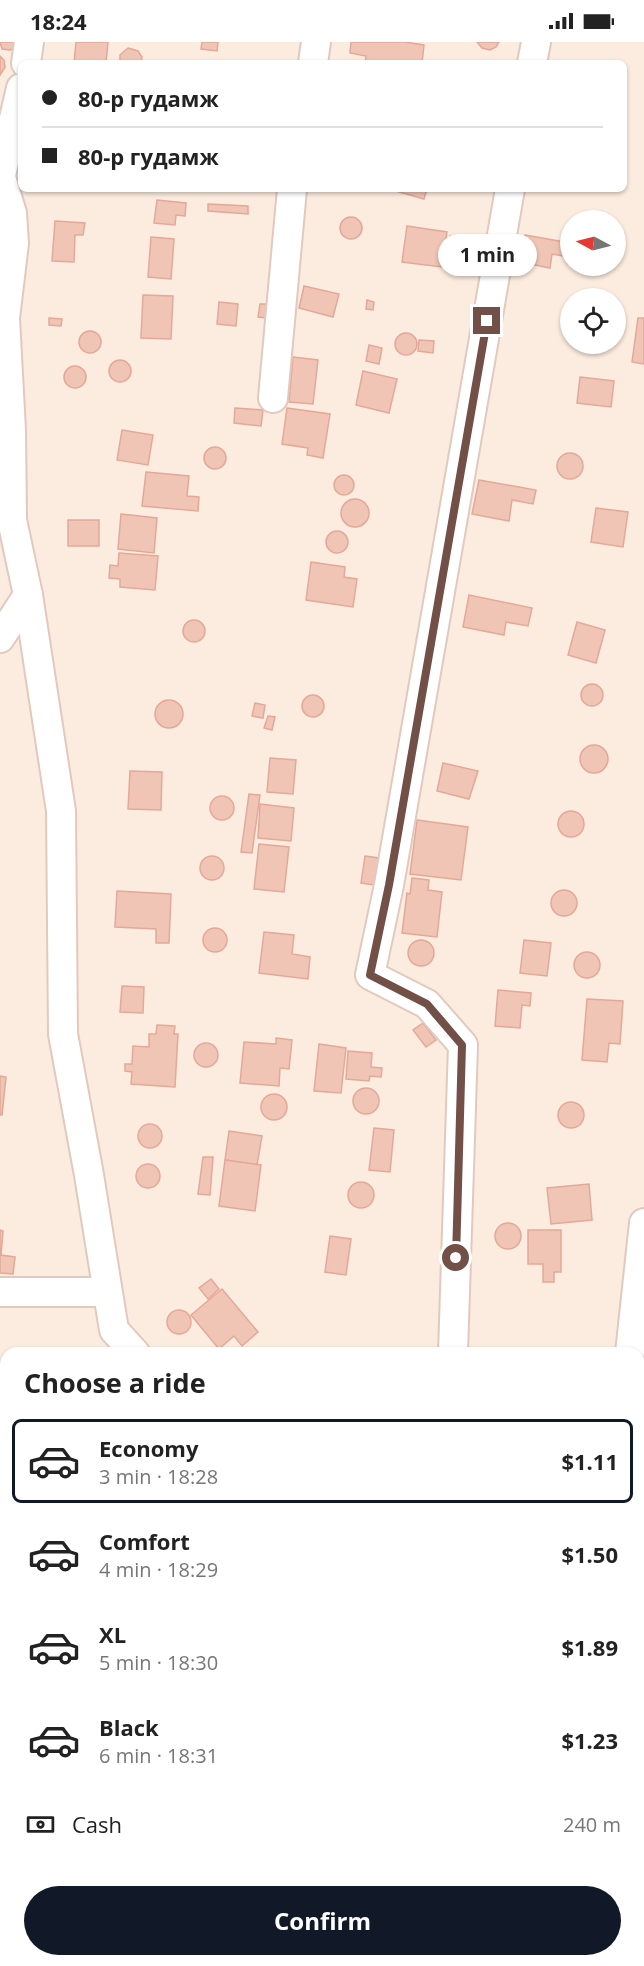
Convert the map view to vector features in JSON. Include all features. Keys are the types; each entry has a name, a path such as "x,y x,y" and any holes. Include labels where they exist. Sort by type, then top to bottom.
{"street":[{"path":"26,60 29,42"},
{"path":"313,60 316,42"},
{"path":"533,60 536,42"},
{"path":"18,100 0,175 12,213 14,243 5,318 11,430 6,509 28,595 62,811 63,1034 90,1175 114,1341"},
{"path":"273,398 292,192"},
{"path":"453,1347 462,1045 427,1004 370,975 389,885 509,192"},
{"path":"0,638 28,595"},
{"path":"631,1347 644,1223"},
{"path":"0,1292 107,1292"}],"building":[{"path":"0,42 19,42 17,47 10,50 2,49"},
{"path":"76,42 108,42 106,60 74,60"},
{"path":"202,42 218,42 217,51 201,49"},
{"path":"351,42 405,42 424,45 422,60 365,60 366,56 350,53"},
{"path":"477,42 499,42 490,50 482,48"},
{"path":"128,48 138,51 142,57 142,60 120,60 120,55"},
{"path":"0,56 4,60 5,67 0,75"},
{"path":"400,192 426,192 424,199"},
{"path":"157,200 186,203 185,216 176,215 175,225 154,223"},
{"path":"208,204 248,206 248,214 208,211"},
{"path":"351,217 359,220 362,228 359,236 351,239 343,236 340,228 343,220"},
{"path":"55,221 85,223 83,235 75,235 74,262 52,261"},
{"path":"407,226 447,232 442,267 402,262"},
{"path":"525,235 560,241 560,255 552,254 550,268 520,262"},
{"path":"450,236 469,238 466,257 447,255"},
{"path":"151,237 174,239 171,279 148,277"},
{"path":"304,286 339,294 333,317 299,308"},
{"path":"143,295 173,296 171,339 141,338"},
{"path":"367,300 374,302 373,310 366,309"},
{"path":"219,302 238,304 236,326 217,324"},
{"path":"260,304 268,304 266,318 258,317"},
{"path":"49,318 62,319 61,326 49,325"},
{"path":"638,318 644,318 644,364 632,362"},
{"path":"86,331 94,331 101,338 101,346 94,353 86,353 79,346 79,338"},
{"path":"406,333 414,336 417,344 414,352 406,355 398,352 395,344 398,336"},
{"path":"419,340 434,341 433,353 418,351"},
{"path":"369,345 382,348 379,364 366,361"},
{"path":"293,357 318,360 313,404 289,402"},
{"path":"116,360 124,360 131,367 131,375 124,382 116,382 109,375 109,367"},
{"path":"75,366 83,369 86,377 83,385 75,388 67,385 64,377 67,369"},
{"path":"363,371 397,379 389,413 356,405"},
{"path":"580,377 614,381 611,407 577,403"},
{"path":"235,408 263,410 261,426 234,423"},
{"path":"287,408 330,414 323,458 307,455 308,448 282,444"},
{"path":"122,430 153,435 148,465 117,460"},
{"path":"215,447 223,450 226,458 223,466 215,469 207,466 204,458 207,450"},
{"path":"570,453 579,457 583,466 579,475 570,479 561,475 557,466 561,457"},
{"path":"146,472 189,476 187,496 199,497 198,511 142,506"},
{"path":"344,475 351,478 354,485 351,492 344,495 337,492 334,485 337,478"},
{"path":"479,480 536,490 533,504 512,500 509,521 472,514"},
{"path":"355,499 365,503 369,513 365,523 355,527 345,523 341,513 345,503"},
{"path":"596,508 628,512 623,547 591,542"},
{"path":"121,514 157,518 154,553 118,549"},
{"path":"68,520 99,520 99,546 68,546"},
{"path":"333,531 341,531 348,538 348,546 341,553 333,553 326,546 326,538"},
{"path":"119,553 158,556 155,590 120,587 120,579 109,578 110,565 118,566"},
{"path":"311,562 345,567 344,577 357,579 353,607 306,600"},
{"path":"469,595 532,608 528,626 506,622 504,635 463,627"},
{"path":"194,620 202,623 205,631 202,639 194,642 186,639 183,631 186,623"},
{"path":"577,622 605,630 596,663 568,655"},
{"path":"588,684 596,684 603,691 603,699 596,706 588,706 581,699 581,691"},
{"path":"313,695 321,698 324,706 321,714 313,717 305,714 302,706 305,698"},
{"path":"169,700 179,704 183,714 179,724 169,728 159,724 155,714 159,704"},
{"path":"255,703 265,705 263,718 252,716"},
{"path":"268,716 275,717 272,730 264,728"},
{"path":"594,745 604,749 608,759 604,769 594,773 584,769 580,759 584,749"},
{"path":"270,758 296,760 293,794 267,792"},
{"path":"443,763 478,771 469,799 437,791"},
{"path":"130,771 162,772 161,810 128,809"},
{"path":"249,794 260,795 252,853 241,852"},
{"path":"222,796 231,799 234,808 231,817 222,820 213,817 210,808 213,799"},
{"path":"260,804 294,808 291,841 258,838"},
{"path":"571,811 580,815 584,824 580,833 571,837 562,833 558,824 562,815"},
{"path":"417,820 468,827 461,880 410,874"},
{"path":"259,844 289,847 284,892 254,889"},
{"path":"212,856 221,859 224,868 221,877 212,880 203,877 200,868 203,859"},
{"path":"365,856 379,858 375,885 361,883"},
{"path":"412,878 429,880 428,890 442,892 437,937 402,933 407,893 410,894"},
{"path":"564,890 573,894 577,903 573,912 564,916 555,912 551,903 555,894"},
{"path":"117,891 171,894 169,943 156,943 156,929 115,927"},
{"path":"215,928 224,931 227,940 224,949 215,952 206,949 203,940 206,931"},
{"path":"264,932 294,935 292,954 310,957 308,979 259,973"},
{"path":"421,940 430,944 434,953 430,962 421,966 412,962 408,953 412,944"},
{"path":"524,940 551,943 547,976 520,973"},
{"path":"587,952 596,956 600,965 596,974 587,978 578,974 574,965 578,956"},
{"path":"122,986 144,987 143,1013 120,1012"},
{"path":"498,990 531,993 530,1006 522,1005 520,1028 495,1026"},
{"path":"587,999 623,1001 620,1044 609,1043 607,1062 582,1060"},
{"path":"423,1023 436,1040 426,1047 413,1030"},
{"path":"157,1025 175,1026 174,1034 178,1034 175,1087 131,1084 132,1072 125,1071 125,1064 132,1064 133,1046 149,1047 149,1034 156,1034"},
{"path":"276,1038 292,1040 289,1069 280,1068 279,1086 240,1083 244,1042 276,1044"},
{"path":"206,1043 215,1046 218,1055 215,1064 206,1067 197,1064 194,1055 197,1046"},
{"path":"319,1044 346,1048 341,1093 314,1091"},
{"path":"348,1051 372,1053 371,1067 382,1068 381,1077 370,1076 369,1081 346,1079"},
{"path":"0,1076 6,1077 2,1115 0,1115"},
{"path":"366,1088 375,1092 379,1101 375,1110 366,1114 357,1110 353,1101 357,1092"},
{"path":"274,1094 283,1098 287,1107 283,1116 274,1120 265,1116 261,1107 265,1098"},
{"path":"571,1102 580,1106 584,1115 580,1124 571,1128 562,1124 558,1115 562,1106"},
{"path":"150,1124 159,1127 162,1136 159,1145 150,1148 141,1145 138,1136 141,1127"},
{"path":"374,1128 394,1130 390,1172 369,1170"},
{"path":"229,1131 262,1136 257,1165 225,1160"},
{"path":"203,1157 213,1157 210,1195 198,1194"},
{"path":"225,1160 261,1165 255,1211 219,1206"},
{"path":"148,1164 157,1167 160,1176 157,1185 148,1188 139,1185 136,1176 139,1167"},
{"path":"361,1182 370,1186 374,1195 370,1204 361,1208 352,1204 348,1195 352,1186"},
{"path":"589,1184 592,1220 551,1224 547,1188"},
{"path":"508,1223 517,1227 521,1236 517,1245 508,1249 499,1245 495,1236 499,1227"},
{"path":"0,1230 3,1231 1,1255 15,1257 13,1274 0,1273"},
{"path":"528,1230 561,1230 561,1272 554,1272 554,1282 543,1282 543,1264 528,1264"},
{"path":"330,1236 351,1239 346,1275 325,1272"},
{"path":"211,1279 219,1289 208,1299 199,1288"},
{"path":"222,1289 258,1332 242,1346 234,1336 221,1347 217,1347 191,1315"},
{"path":"179,1310 188,1313 191,1322 188,1331 179,1334 170,1331 167,1322 170,1313"}],"route":[{"path":"456,1258 462,1045 427,1004 370,975 389,885 487,321"}]}
